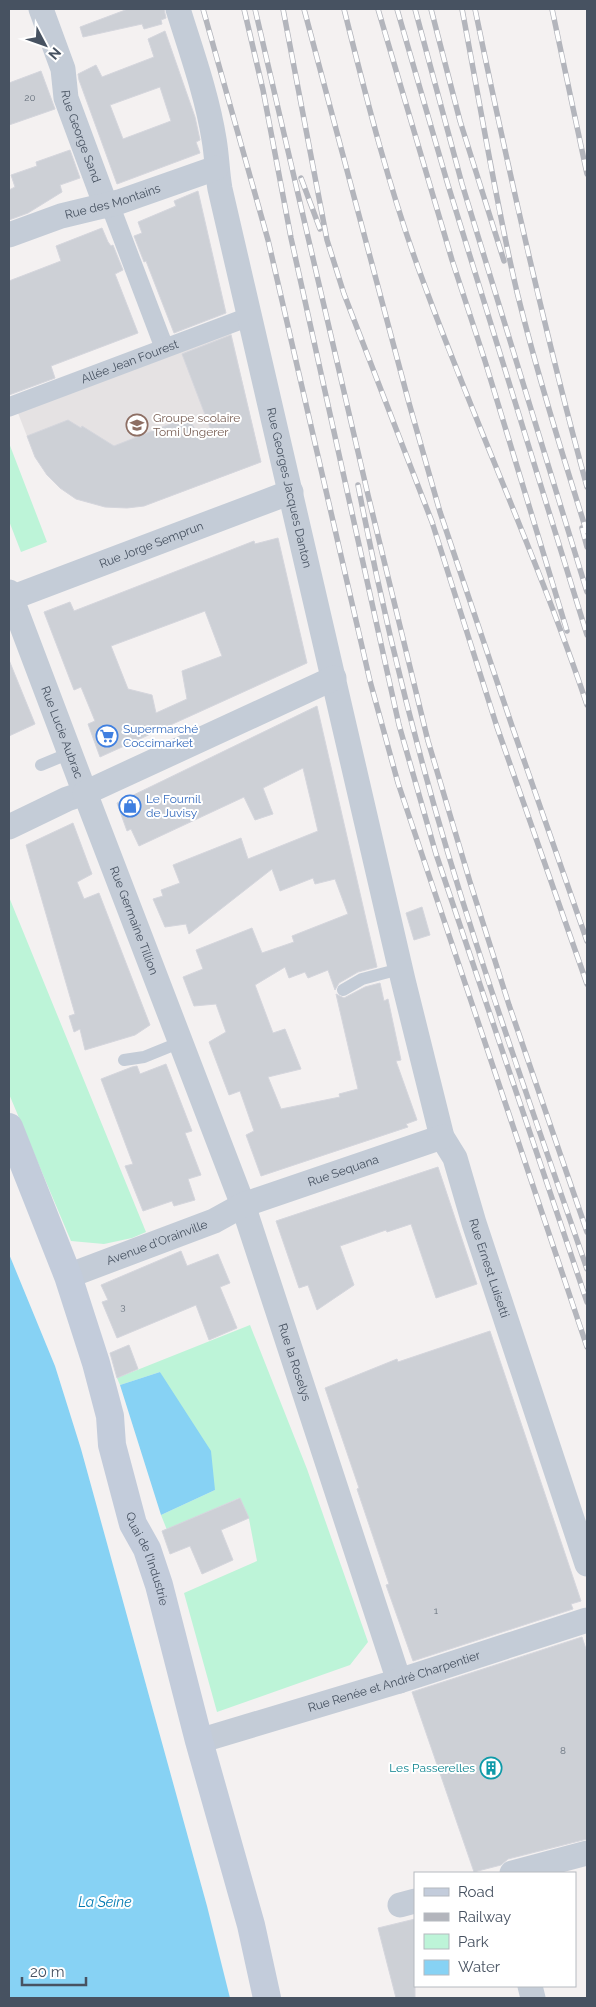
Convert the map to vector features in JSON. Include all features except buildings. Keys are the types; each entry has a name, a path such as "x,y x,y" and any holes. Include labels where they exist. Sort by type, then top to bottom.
{"main road":[{"name":"Quai de l'Industrie","path":"9,1127 68,1276 106,1400 110,1416 112,1445 131,1515 147,1549 158,1586 251,1925 267,1998"}],"street":[{"name":"Rue George Sand","path":"40,9 63,68 66,98 108,206"},
{"name":"Rue Georges Jacques Danton","path":"178,9 199,76 214,139 216,168 400,969"},
{"name":"Rue des Montains","path":"9,235 61,216 108,206 216,168"},
{"path":"108,206 164,347"},
{"name":"Allée Jean Fourest","path":"9,407 164,347 251,316"},
{"name":"Rue Jorge Semprun","path":"10,595 291,492"},
{"name":"Rue Lucie Aubrac","path":"9,827 67,799 85,794 10,595"},
{"path":"85,794 334,678"},
{"name":"Rue Germaine Tillion","path":"85,794 182,1045"},
{"name":"Rue Ernest Luisetti","path":"400,969 442,1138 454,1158 587,1564"},
{"name":"Rue la Roselys","path":"182,1045 243,1205 399,1681"},
{"name":"Rue Sequana","path":"243,1205 442,1138"},
{"name":"Avenue d'Orainville","path":"68,1276 214,1221 243,1205"},
{"name":"Rue Renée et André Charpentier","path":"199,1741 399,1681 587,1620"},
{"path":"516,1872 587,1853"}],"lane":[{"path":"41,765 70,753"},
{"path":"343,990 362,979 400,969"},
{"path":"124,1060 144,1057 182,1045"}],"shaded area":[{"name":"Groupe scolaire Tomi Ungerer","path":"231,332 261,462 144,506 127,508 105,507 76,499 60,488 47,475 35,457 18,413"}],"green space":[{"path":"9,443 47,542 21,552 9,521"},
{"path":"9,897 146,1232 132,1238 104,1244 71,1241 9,1094"},
{"path":"250,1325 307,1469 368,1642 350,1665 217,1712 184,1593 257,1561 249,1519 239,1498 167,1530 161,1515 215,1490 160,1372 120,1385 117,1378"}],"water":[{"name":"La Seine","path":"9,1254 55,1366 81,1449 207,1906 230,1998 9,1998"},
{"path":"160,1372 211,1451 215,1490 161,1515 120,1385"}],"railway":[{"path":"203,9 268,240 370,681 398,783 587,1347"},
{"path":"244,9 263,90 291,238 399,725 436,854 587,1302"},
{"path":"255,9 368,495 428,741 509,1005 587,1232"},
{"path":"283,9 327,240 344,294 432,522 497,727 587,984"},
{"path":"304,9 440,512 587,941"},
{"path":"344,9 380,146 411,248 443,334 528,545 587,705"},
{"path":"378,9 452,260 485,361 567,631"},
{"path":"397,9 448,185 587,635"},
{"path":"415,9 462,184 587,592"},
{"path":"431,9 460,121 504,261"},
{"path":"462,9 517,292 541,383 587,533"},
{"path":"475,9 527,249 587,487"},
{"path":"552,9 587,174"},
{"path":"301,178 320,229"},
{"path":"358,485 382,601 410,716 441,830 489,984 587,1269"},
{"path":"582,528 587,547"}],"place":[{"name":"Groupe scolaire Tomi Ungerer","path":"137,425"},
{"name":"Supermarché Coccimarket","path":"107,736"},
{"name":"Le Fournil de Juvisy","path":"130,806"},
{"name":"Les Passerelles","path":"491,1768"}]}
